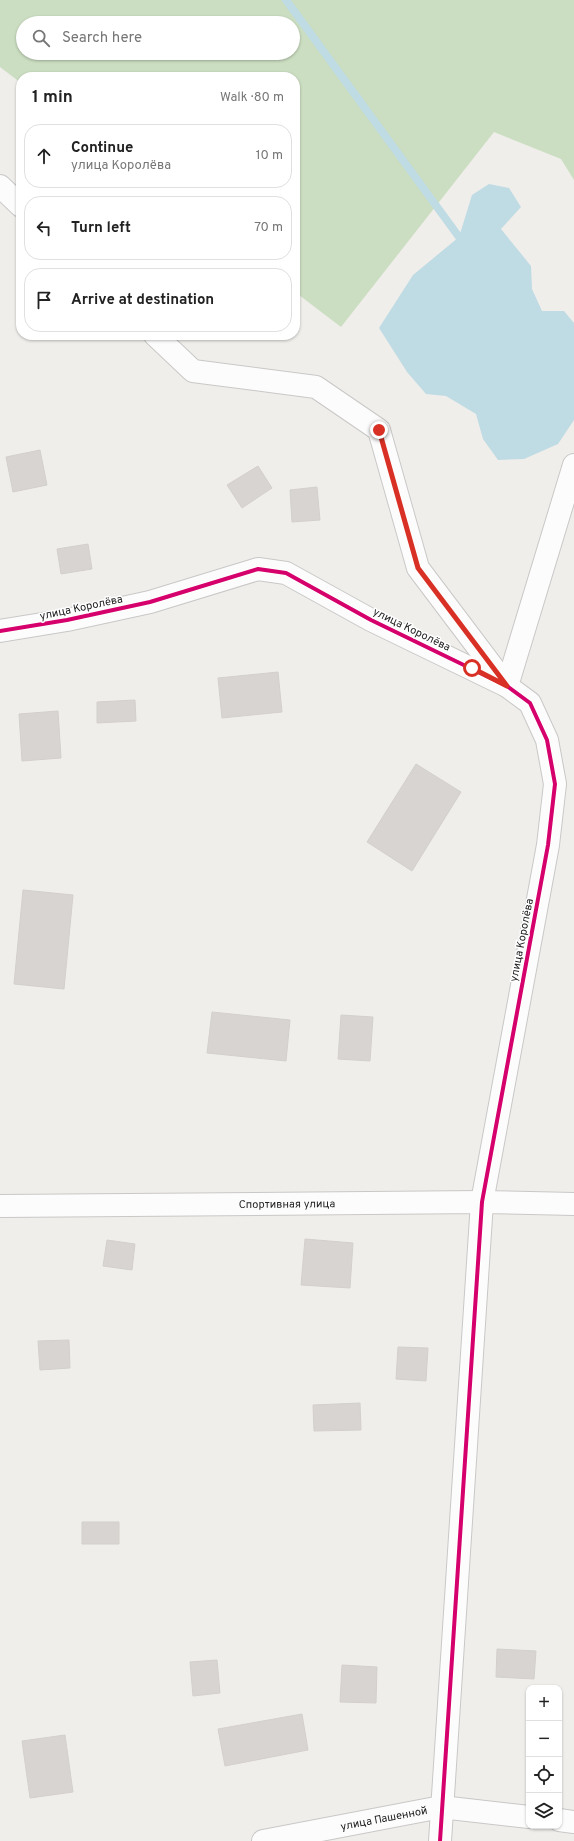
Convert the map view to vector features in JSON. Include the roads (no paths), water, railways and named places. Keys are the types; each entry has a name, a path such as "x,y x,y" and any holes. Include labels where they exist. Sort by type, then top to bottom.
{"street":[{"path":"0,186 16,201"},
{"path":"160,340 193,371 316,387 379,430 418,568 507,686"},
{"path":"507,686 574,465"},
{"name":"улица Королёва","path":"0,631 67,620 150,602 258,569 286,573 370,620 507,686 530,703 547,740 555,784 548,845 482,1202 441,1807 440,1841"},
{"name":"Спортивная улица","path":"0,1206 482,1202 574,1204"},
{"name":"улица Пашенной","path":"263,1841 441,1807 526,1817"},
{"path":"562,1820 574,1822"}],"water":[{"path":"489,184 509,188 521,207 501,229 531,266 532,289 542,311 564,311 574,323 574,420 558,444 524,459 498,460 483,439 476,414 446,396 426,394 407,372 379,328 413,275 459,237 472,195"}],"waterway":[{"path":"286,0 298,16"},
{"path":"300,19 459,237"}]}
